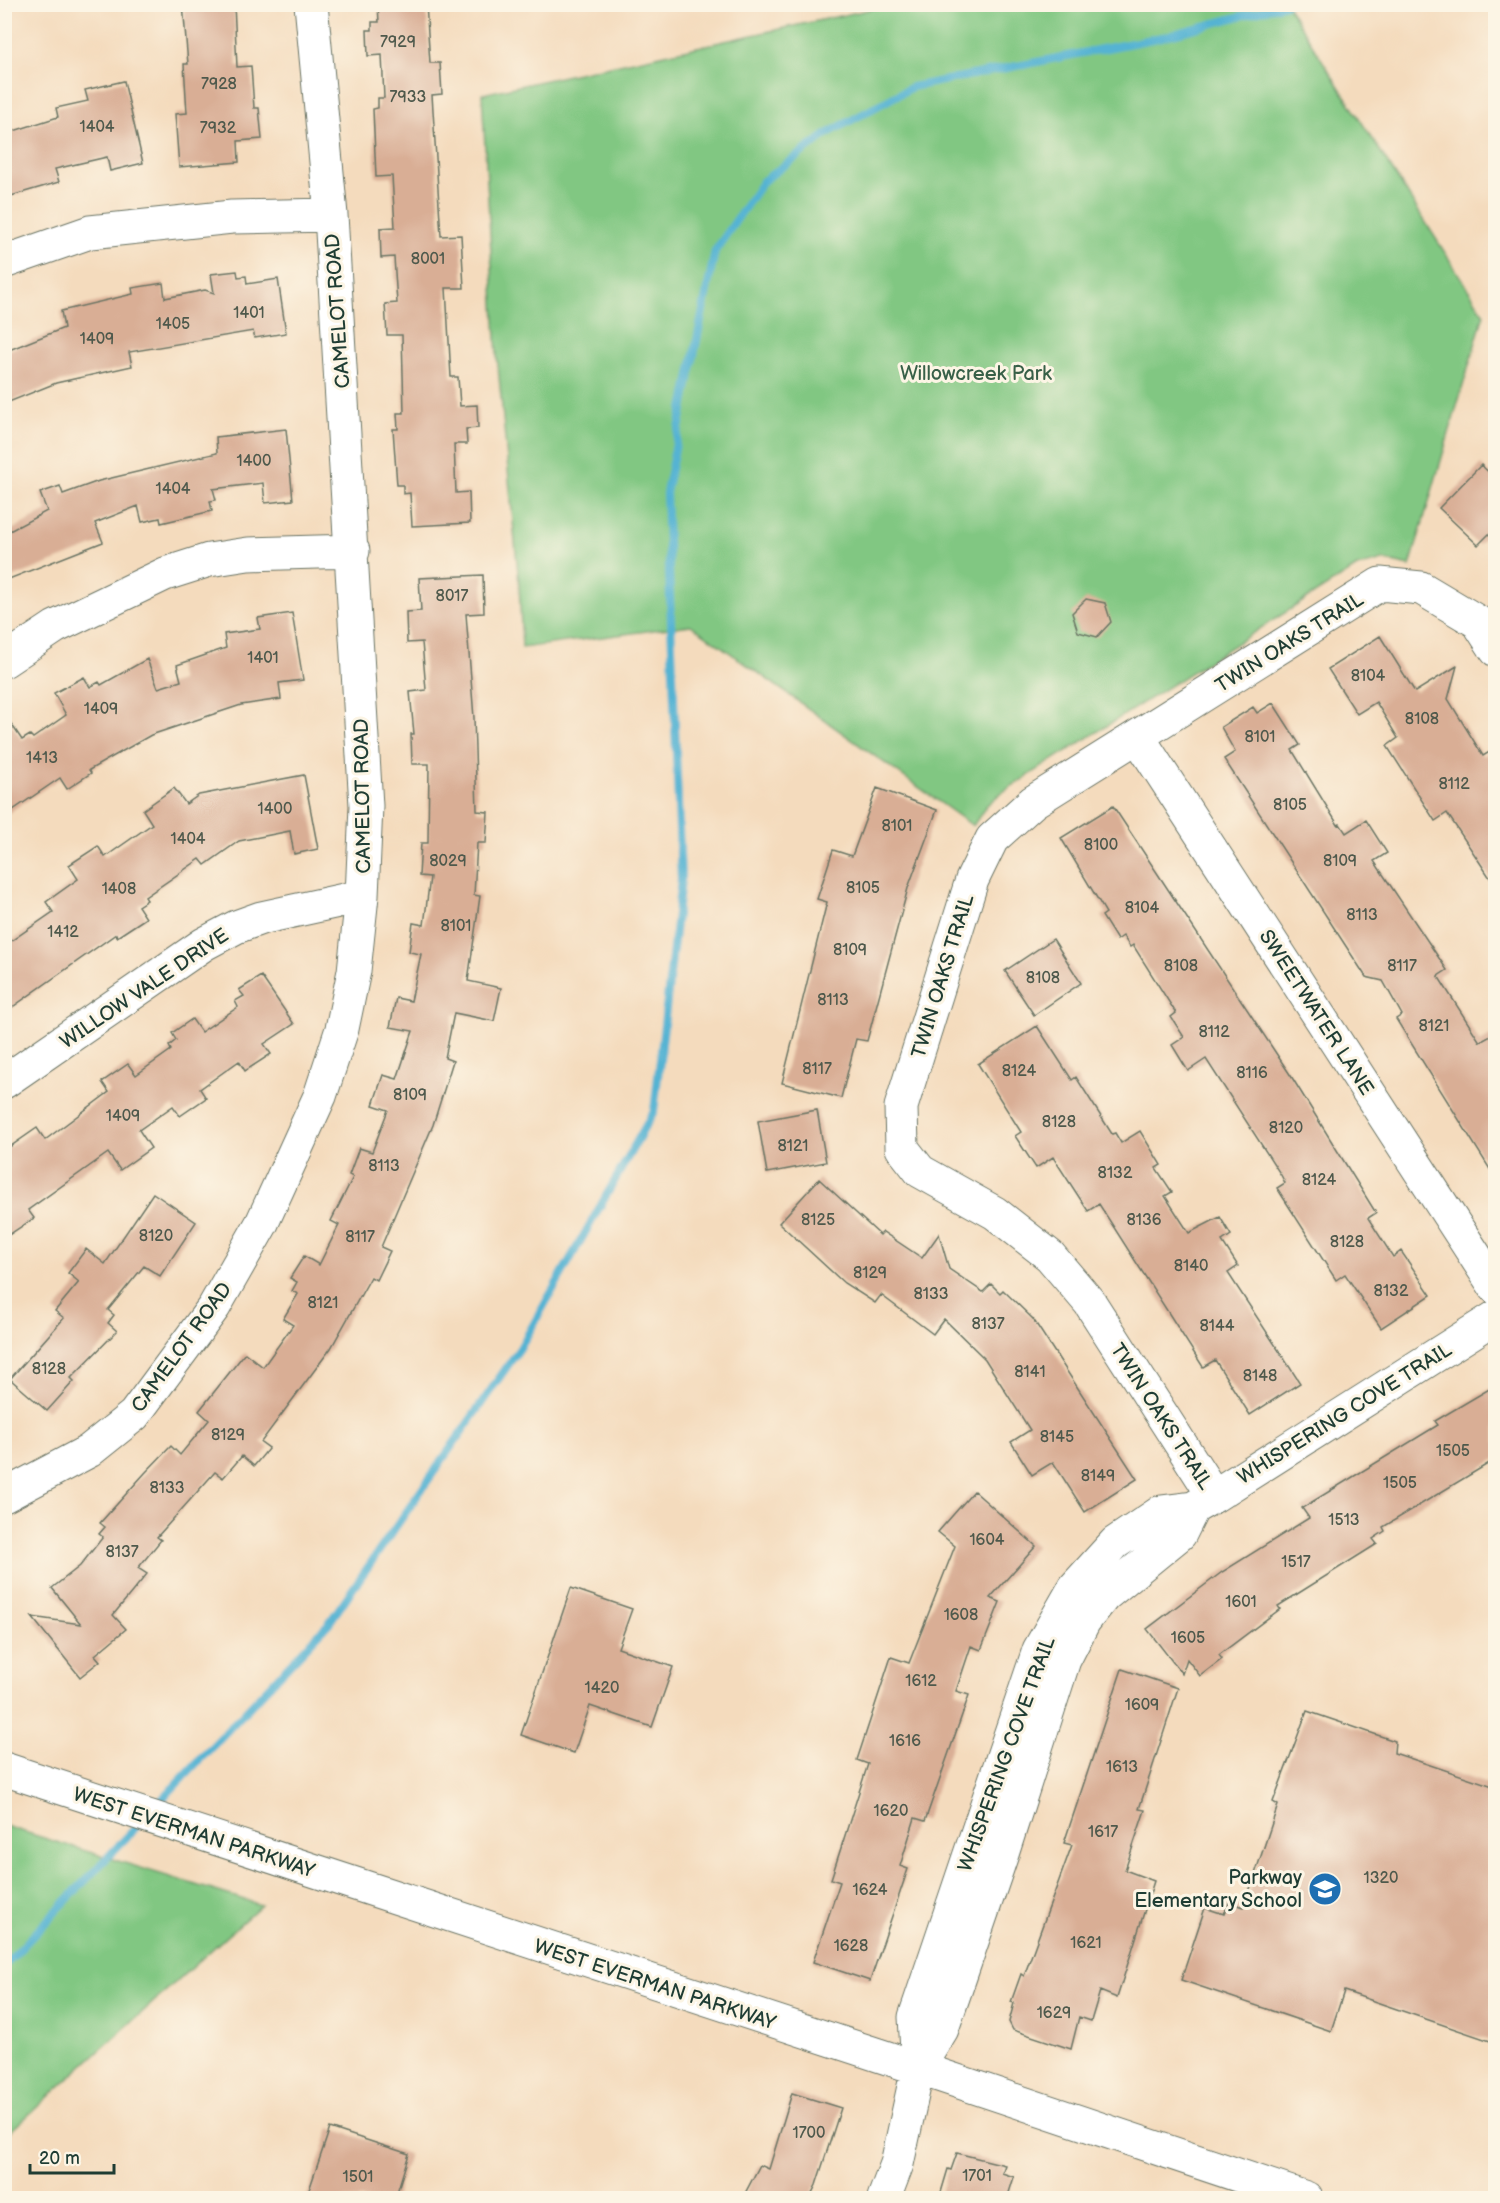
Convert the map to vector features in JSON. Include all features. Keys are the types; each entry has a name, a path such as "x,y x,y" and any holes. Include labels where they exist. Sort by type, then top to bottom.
{"street":[{"name":"CAMELOT ROAD","path":"4,1496 89,1451 134,1415 214,1307 262,1223 320,1096 342,1029 354,971 362,896 366,806 353,551 331,215 310,4"},
{"path":"4,262 90,232 232,217 331,215"},
{"path":"4,661 55,627 165,574 209,560 248,554 353,551"},
{"name":"TWIN OAKS TRAIL","path":"1203,1502 1090,1303 1050,1256 995,1213 920,1171 902,1148 901,1107 972,880 992,839 1033,802 1380,584 1421,588 1478,622 1496,650"},
{"name":"SWEETWATER LANE","path":"1138,737 1496,1288"},
{"name":"WILLOW VALE DRIVE","path":"4,1082 204,944 236,927 261,918 362,896"},
{"name":"WHISPERING COVE TRAIL","path":"884,2199 897,2164 918,2068 942,2029 957,1934 1002,1854 1036,1701 1064,1660 1084,1621 1104,1596 1180,1534 1203,1502 1496,1317"},
{"name":"WEST EVERMAN PARKWAY","path":"4,1769 918,2068 1254,2190 1306,2199"}],"green space":[{"name":"Willowcreek Park","path":"890,5 1287,5 1484,314 1410,566 1383,560 1357,567 1001,793 986,806 973,826 691,625 522,648 519,583 497,356 482,94"},
{"path":"4,1826 261,1905 5,2136"}],"building":[{"path":"183,4 234,4 237,67 251,66 254,108 259,108 262,139 238,141 239,162 179,167 175,114 187,113 184,64 188,64"},
{"path":"378,4 426,4 430,63 440,63 442,94 432,95 441,236 461,235 464,288 446,288 451,377 458,377 460,406 477,405 478,428 466,429 467,444 454,444 456,493 469,492 470,523 412,526 410,493 403,494 403,485 397,485 393,429 398,429 397,413 404,413 402,335 387,335 385,304 397,303 394,257 381,258 380,228 395,227 392,176 376,177 373,109 378,108 378,98 384,98 382,55 368,56 367,30 372,30 372,22 379,22"},
{"path":"124,81 143,163 110,171 107,157 55,169 59,182 4,198 4,134 58,117 56,108 88,101 85,90"},
{"path":"237,271 238,277 246,276 247,284 278,279 286,333 255,338 253,331 129,352 132,366 56,383 4,404 4,352 64,328 61,311 133,294 132,288 163,283 165,298 205,290 214,293 211,274"},
{"path":"286,429 293,500 265,503 263,483 213,489 216,500 210,501 212,511 161,523 160,518 142,522 138,506 95,523 103,542 4,581 4,534 47,511 40,493 60,486 63,494 99,481 217,453 216,437"},
{"path":"1481,465 1496,479 1496,527 1478,545 1439,508"},
{"path":"483,575 484,613 466,614 474,718 477,811 488,812 486,843 477,843 474,895 480,896 468,981 501,988 494,1021 454,1013 445,1058 453,1061 433,1125 381,1247 390,1251 376,1280 371,1277 331,1348 261,1442 269,1448 254,1466 242,1456 223,1478 215,1472 157,1537 161,1540 138,1568 147,1574 113,1615 126,1629 95,1655 100,1661 80,1677 32,1617 81,1624 52,1588 80,1566 103,1537 99,1534 105,1527 100,1523 145,1473 171,1446 180,1455 209,1420 199,1411 245,1353 263,1367 293,1325 283,1319 298,1294 292,1291 297,1282 290,1278 304,1256 319,1265 339,1225 331,1221 353,1177 349,1175 359,1148 372,1152 388,1110 373,1105 383,1075 397,1079 413,1031 390,1027 396,998 411,1001 421,954 409,952 413,923 424,925 430,877 419,876 421,843 428,843 429,764 412,764 411,734 414,734 410,692 426,690 422,642 407,643 406,612 421,611 419,578"},
{"path":"1086,599 1105,603 1111,622 1097,637 1078,632 1072,613"},
{"path":"292,613 303,680 279,683 281,699 241,705 151,735 89,770 91,773 67,789 60,778 4,816 4,713 22,740 30,735 33,738 66,715 54,693 84,677 90,687 99,682 101,685 147,659 158,688 181,681 177,665 226,648 224,634 260,629 258,618"},
{"path":"1380,636 1415,692 1457,666 1448,699 1483,756 1496,748 1496,887 1447,813 1435,821 1387,746 1398,738 1376,702 1357,714 1328,669"},
{"path":"1273,703 1300,745 1292,750 1338,825 1340,824 1346,833 1366,820 1387,853 1374,861 1447,970 1438,976 1480,1042 1496,1033 1496,1179 1396,1019 1402,1015 1383,981 1366,977 1224,759 1235,752 1221,727 1253,707 1257,713"},
{"path":"304,775 318,849 294,854 290,831 239,841 205,865 200,859 145,897 147,900 138,906 146,918 117,937 116,934 4,1013 4,946 53,912 46,902 78,879 69,865 98,846 105,857 152,824 143,810 174,788 186,804 199,795"},
{"path":"877,788 937,810 908,888 867,1041 856,1039 841,1098 782,1083 827,902 817,899 833,850 852,856"},
{"path":"1113,806 1291,1076 1376,1213 1368,1218 1393,1257 1401,1251 1431,1295 1381,1328 1345,1274 1336,1280 1277,1188 1285,1183 1281,1175 1206,1059 1188,1071 1172,1045 1184,1037 1171,1017 1176,1013 1133,945 1130,947 1123,936 1117,940 1102,916 1106,913 1061,838"},
{"path":"1053,939 1081,983 1034,1015 1005,971"},
{"path":"261,976 294,1024 264,1044 271,1054 245,1071 239,1061 200,1089 206,1098 180,1116 173,1106 139,1130 151,1148 120,1170 108,1153 28,1210 34,1218 4,1238 4,1151 37,1128 45,1140 109,1092 102,1082 128,1064 136,1075 171,1050 169,1046 176,1040 172,1033 192,1019 201,1032 238,1007 235,1001 244,996 239,990"},
{"path":"1037,1026 1072,1080 1076,1077 1112,1134 1115,1133 1121,1143 1140,1131 1161,1165 1156,1168 1172,1192 1165,1196 1189,1233 1220,1217 1231,1235 1222,1241 1238,1266 1228,1273 1300,1383 1250,1415 1215,1360 1203,1367 1099,1204 1088,1211 1053,1157 1036,1168 1015,1136 1021,1132 978,1064"},
{"path":"817,1110 826,1162 767,1173 758,1121"},
{"path":"819,1179 880,1235 883,1232 922,1258 939,1234 949,1269 983,1292 991,1284 1000,1293 1003,1290 1033,1319 1137,1479 1085,1512 1053,1462 1032,1475 1011,1442 1030,1430 985,1359 944,1319 933,1334 881,1295 875,1303 844,1283 779,1223"},
{"path":"153,1193 196,1222 160,1276 144,1266 108,1310 114,1315 108,1323 117,1331 71,1378 74,1381 47,1411 10,1379 64,1318 55,1311 79,1282 68,1273 86,1249 105,1264"},
{"path":"1496,1385 1496,1459 1383,1527 1385,1531 1373,1539 1377,1544 1278,1606 1280,1609 1219,1655 1222,1659 1200,1676 1187,1659 1182,1674 1147,1629 1222,1572 1309,1518 1302,1508 1438,1425 1435,1421"},
{"path":"974,1491 1036,1546 990,1598 1000,1602 981,1650 971,1646 956,1691 969,1695 925,1821 915,1818 900,1866 908,1869 870,1981 813,1962 840,1882 831,1879 868,1764 857,1760 891,1657 909,1663 955,1546 938,1532"},
{"path":"571,1588 632,1609 618,1648 673,1667 652,1727 590,1706 574,1753 521,1735"},
{"path":"1122,1669 1178,1688 1139,1809 1145,1810 1125,1870 1154,1881 1117,1998 1100,1991 1091,2021 1079,2017 1071,2049 1013,2030 1009,2022 1014,2003 1011,2002 1021,1974 1024,1976 1072,1845 1064,1843"},
{"path":"1307,1711 1395,1741 1394,1753 1496,1787 1496,2043 1344,1991 1331,2031 1181,1980 1205,1908 1224,1914 1229,1902 1244,1907 1278,1805 1273,1802"},
{"path":"792,2093 841,2108 816,2185 809,2199 742,2199 760,2165 769,2169"},
{"path":"330,2128 409,2154 395,2199 306,2199"},
{"path":"957,2153 1005,2165 1002,2173 1014,2177 1007,2199 939,2199 948,2169 951,2170"}],"waterway":[{"path":"153,1809 329,1623 520,1348 654,1111 681,880 666,493 715,251 763,181 830,132 912,87 1162,37 1286,4"},
{"path":"4,1966 142,1821"}],"place":[{"name":"Parkway Elementary School","path":"1325,1889"}]}
